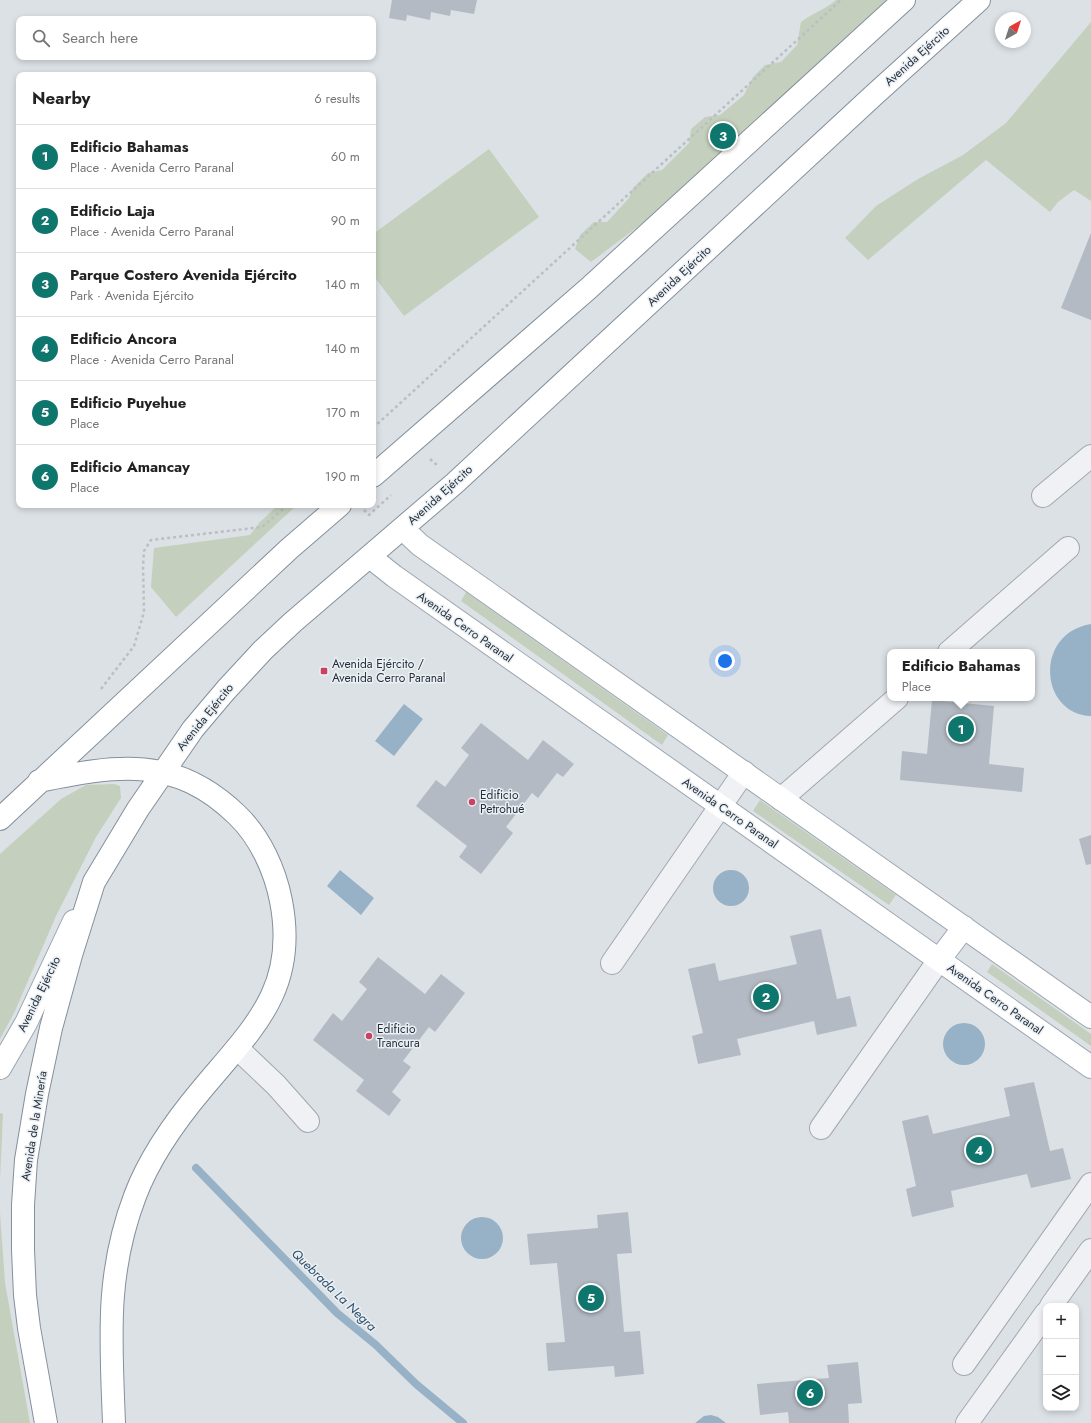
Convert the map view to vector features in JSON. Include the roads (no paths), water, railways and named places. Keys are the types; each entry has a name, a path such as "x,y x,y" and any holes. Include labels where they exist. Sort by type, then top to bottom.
{"main road":[{"path":"376,473 589,288 904,0"},
{"name":"Avenida Ejército","path":"0,1068 26,1023 94,882 138,809 162,771 198,724 263,650 293,622 455,484 874,95 979,0"},
{"path":"0,819 39,781 290,549 337,508"},
{"path":"403,528 420,545 1091,1017"},
{"name":"Avenida Cerro Paranal","path":"370,557 394,576 1091,1067"},
{"path":"39,781 85,771 141,768 162,771 206,790 241,819 262,849 279,890 284,915 285,940 278,981 262,1016 184,1112 166,1137 136,1193 125,1223 114,1273 111,1306 114,1423"},
{"name":"Avenida de la Minería","path":"46,1423 29,1328 25,1295 23,1213 26,1160 37,1094 51,1028 70,955 94,882"},
{"path":"939,960 964,927"}],"lane":[{"path":"1044,496 1091,456"},
{"path":"952,649 1068,548"},
{"path":"781,799 894,701"},
{"path":"612,963 744,772"},
{"path":"821,1128 939,960"},
{"path":"237,1048 276,1084 308,1121"},
{"path":"964,1364 1091,1184"},
{"path":"1053,1303 1091,1250"},
{"path":"967,1423 1043,1317"}],"water":[{"path":"1091,624 1091,716 1074,712 1061,702 1053,688 1050,673 1052,657 1060,642 1073,630"},
{"path":"404,704 423,719 394,756 375,741"},
{"path":"340,870 374,898 361,915 327,886"},
{"path":"731,870 744,875 749,888 744,901 731,906 718,901 713,888 718,875"},
{"path":"964,1023 979,1029 985,1044 979,1059 964,1065 949,1059 943,1044 949,1029"},
{"path":"482,1217 497,1223 503,1238 497,1253 482,1259 467,1253 461,1238 467,1223"},
{"path":"711,1415 718,1417 726,1423 695,1423 704,1416"}],"waterway":[{"name":"Quebrada La Negra","path":"196,1168 337,1313 376,1345 416,1384 463,1423"}],"place":[{"name":"Parque Costero Avenida Ejército","path":"723,136"},
{"name":"Avenida Ejército / Avenida Cerro Paranal","path":"324,671"},
{"name":"Edificio Bahamas","path":"961,729"},
{"name":"Edificio Petrohué","path":"472,802"},
{"name":"Edificio Laja","path":"766,997"},
{"name":"Edificio Trancura","path":"369,1036"},
{"name":"Edificio Ancora","path":"979,1150"},
{"name":"Edificio Puyehue","path":"591,1298"},
{"name":"Edificio Amancay","path":"810,1393"}]}
